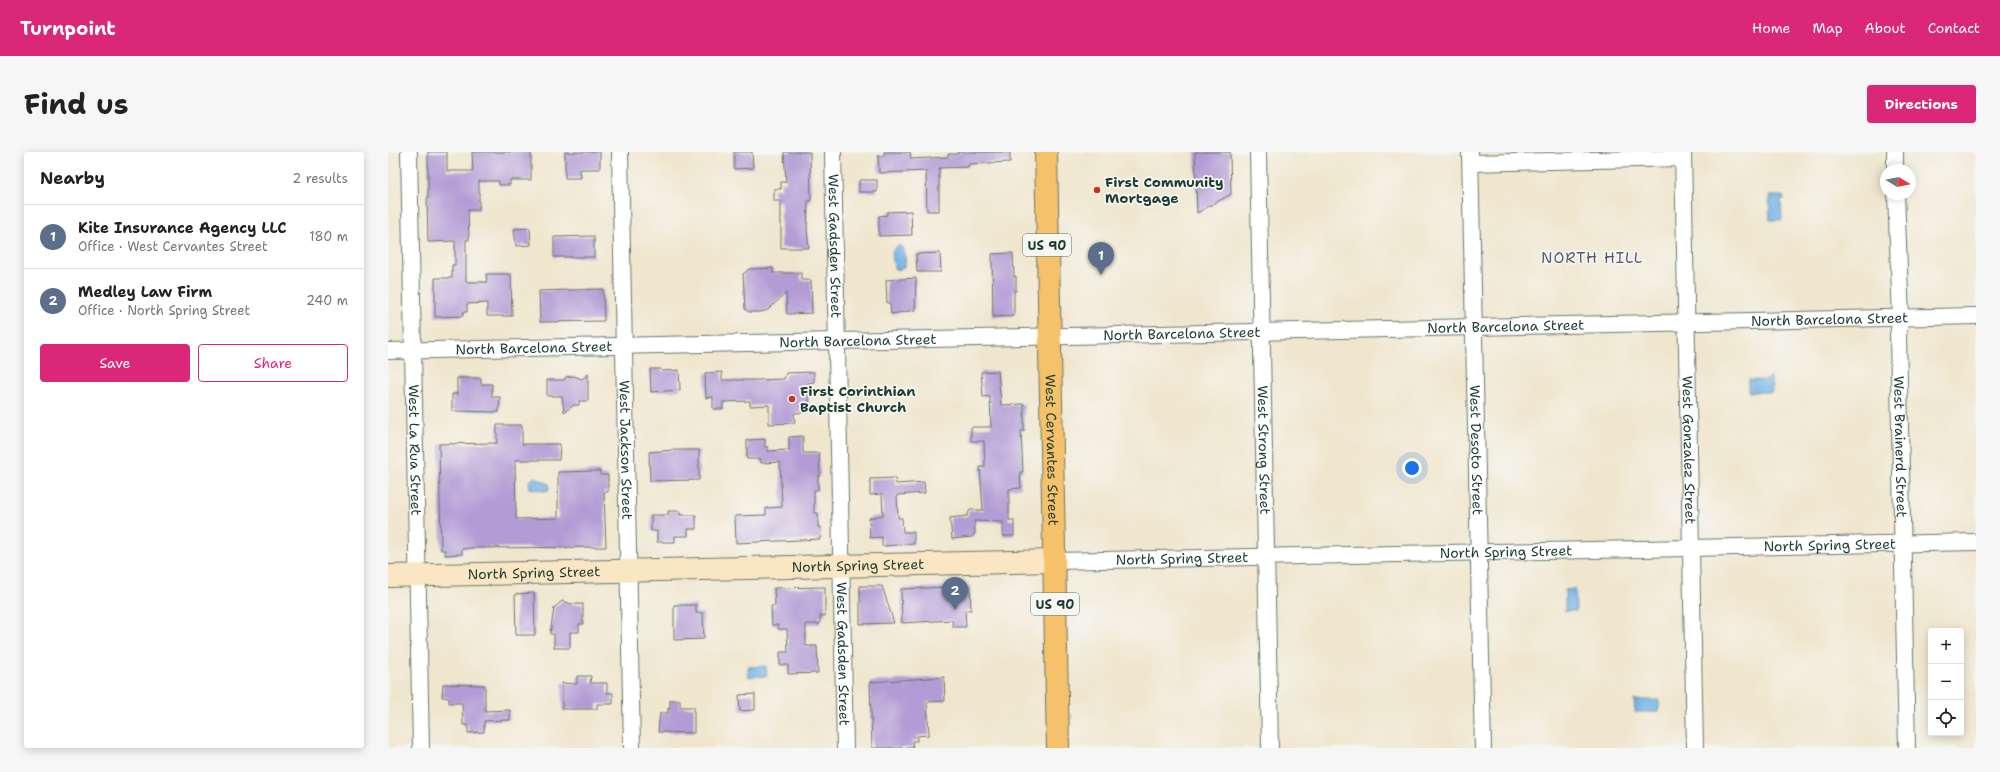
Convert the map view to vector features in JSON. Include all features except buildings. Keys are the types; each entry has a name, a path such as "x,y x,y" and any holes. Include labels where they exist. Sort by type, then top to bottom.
{"main road":[{"name":"West Cervantes Street","path":"1046,152 1058,748"}],"street":[{"name":"West La Rua Street","path":"409,152 421,748"},
{"name":"West Jackson Street","path":"620,152 632,748"},
{"name":"West Gadsden Street","path":"833,152 845,748"},
{"name":"West Strong Street","path":"1258,152 1270,748"},
{"path":"1894,152 1895,164"},
{"path":"1470,158 1683,155"},
{"name":"West Gonzalez Street","path":"1683,155 1685,324 1695,748"},
{"name":"West Desoto Street","path":"1470,158 1483,748"},
{"name":"West Brainerd Street","path":"1896,200 1901,318 1898,335 1907,748"},
{"name":"North Barcelona Street","path":"388,351 1685,324 1976,316"},
{"name":"North Spring Street","path":"388,576 1976,542"}],"water":[{"path":"1769,196 1783,196 1784,199 1781,200 1782,220 1770,220"},
{"path":"897,246 902,246 906,257 903,268 898,270 894,268 892,252"},
{"path":"1768,377 1771,377 1772,392 1748,392 1748,380 1766,380"},
{"path":"535,477 549,484 549,490 543,491 530,488 529,481"},
{"path":"1575,589 1576,611 1565,611 1565,590"},
{"path":"766,666 767,676 748,677 748,667"},
{"path":"1634,700 1659,700 1659,712 1635,712"}],"place":[{"name":"First Community Mortgage","path":"1097,190"},
{"name":"Kite Insurance Agency LLC","path":"1101,275"},
{"name":"First Corinthian Baptist Church","path":"792,399"},
{"name":"Medley Law Firm","path":"955,610"}],"district":[{"name":"NORTH HILL","path":"1592,258"}]}
